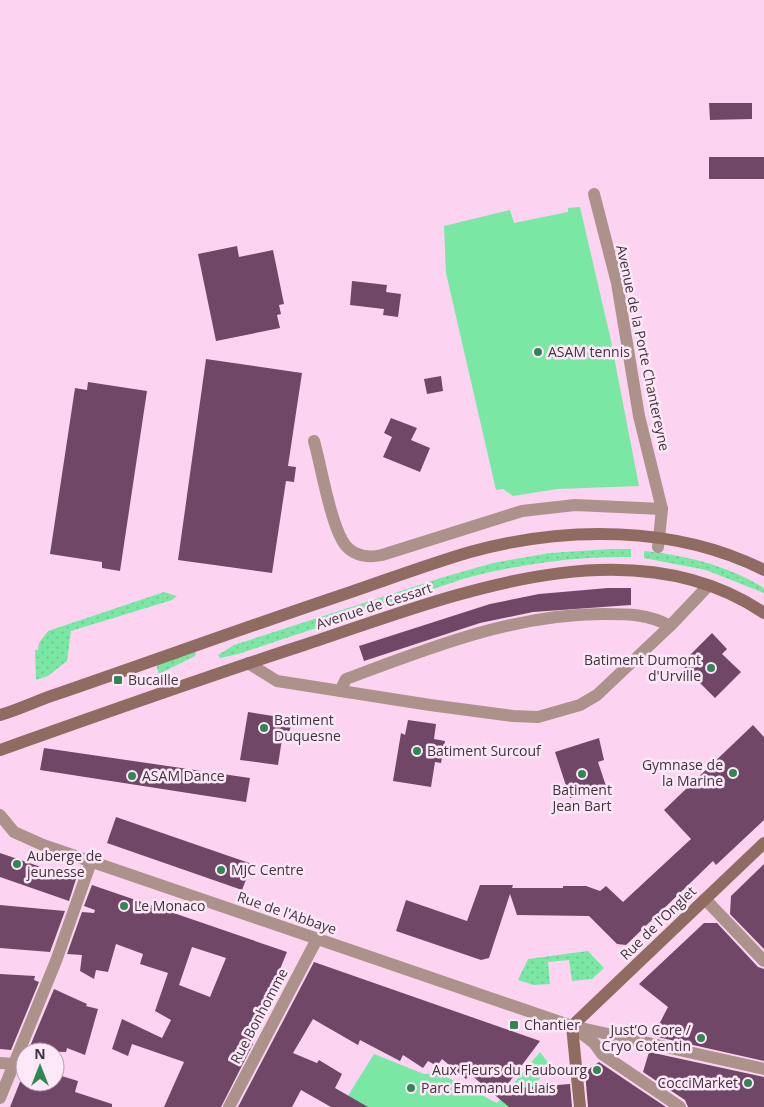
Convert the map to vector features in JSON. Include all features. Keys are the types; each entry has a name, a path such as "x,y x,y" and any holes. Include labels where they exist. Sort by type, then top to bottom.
{"main road":[{"name":"Avenue de Cessart","path":"6,713 210,639 470,552 527,540 576,535 614,534 658,543 722,552 764,570"},
{"name":"Avenue de Cessart","path":"0,750 248,663 445,599 521,578 579,571 636,571 676,577 708,586 748,602 764,614"},
{"name":"Rue de l'Onglet","path":"572,1026 764,843"},
{"path":"572,1026 580,1107"}],"street":[{"name":"Avenue de la Porte Chantereyne","path":"594,194 617,283 639,416 662,509 658,543"},
{"path":"314,441 338,531 346,545 354,553 363,556 382,555 522,511 575,505 662,509"},
{"path":"248,663 277,681 446,708 538,717 580,705 597,695 670,626 708,586"},
{"path":"340,691 346,679 430,648 492,628 539,619 585,614 654,617 670,626"},
{"name":"Rue de l'Abbaye","path":"0,815 8,828 20,836 572,1026"},
{"path":"0,1098 56,961 91,862"},
{"path":"705,898 764,961"},
{"name":"Rue Bonhomme","path":"229,1107 317,939"},
{"path":"572,1026 764,1069"},
{"path":"572,1026 594,1043 602,1054 680,1107"},
{"path":"0,1063 14,1064"}],"green space":[{"name":"ASAM tennis","path":"580,207 610,336 639,486 557,489 513,496 503,489 496,490 446,273 444,226 510,210 514,223 568,212 568,208"},
{"path":"631,549 631,557 568,560 527,565 487,573 466,578 238,654 220,658 218,655 234,645 493,563 550,553"},
{"path":"644,551 675,555 721,568 764,588 764,593 706,570 644,558"},
{"path":"164,592 177,596 172,600 71,631 67,661 48,676 36,680 35,650 38,650 39,643 48,631"},
{"path":"196,652 195,656 159,674 156,664"},
{"path":"588,951 604,968 592,979 572,981 569,960 548,962 550,984 534,985 518,980 528,959"},
{"name":"Parc Emmanuel Liais","path":"540,1052 550,1065 518,1107 341,1107 374,1054 424,1074 439,1073 497,1103"}],"building":[{"path":"709,103 752,103 752,119 710,120"},
{"path":"709,157 764,157 764,179 709,179"},
{"path":"237,246 239,257 273,250 284,304 279,305 281,314 277,315 280,328 216,341 198,254"},
{"path":"352,281 387,285 386,292 401,294 398,317 383,315 384,309 350,305"},
{"path":"206,359 302,373 288,466 296,467 294,482 286,481 272,573 178,560"},
{"path":"441,376 443,391 427,394 424,379"},
{"path":"88,382 147,391 120,571 102,568 102,562 50,554 75,388 87,390"},
{"path":"391,418 417,428 411,440 430,448 420,472 383,457 392,437 384,433"},
{"path":"631,588 631,605 533,612 480,623 364,661 359,646 490,604 539,594"},
{"name":"Batiment Dumont d'Urville","path":"712,633 727,649 722,654 741,672 715,698 681,664"},
{"name":"Batiment Duquesne","path":"248,712 292,719 288,740 282,739 278,765 240,760"},
{"name":"Batiment Surcouf","path":"408,720 436,724 434,739 445,741 441,763 435,762 431,787 393,781 401,733 405,735"},
{"path":"753,725 764,737 764,820 716,865 713,861 626,945 617,944 589,916 517,915 510,894 489,958 481,960 396,931 406,900 467,921 480,885 513,885 512,888 586,886 600,891 606,886 623,902 691,839 664,810"},
{"name":"Batiment Jean Bart","path":"599,738 604,760 598,762 606,786 570,798 555,752"},
{"path":"44,748 250,778 246,802 40,770"},
{"path":"116,817 252,864 242,890 107,843"},
{"name":"Auberge de jeunesse","path":"0,853 76,879 69,901 0,877"},
{"path":"764,864 764,949 730,914 731,896"},
{"path":"92,885 287,952 250,1043 253,1044 221,1107 164,1107 184,1062 132,1044 128,1056 112,1049 122,1019 162,1038 171,1020 155,1011 168,973 140,964 143,954 116,944 108,972 96,970 94,979 80,971 82,955 67,954 82,912 94,913 95,910 84,906","holes":["192,947 226,958 210,997 179,985"]},
{"path":"0,905 65,911 50,952 0,948"},
{"path":"704,923 717,923 758,967 764,969 764,1061 653,1036 668,1007 639,984"},
{"path":"314,962 540,1041 504,1089 570,1084 572,1107 509,1107 470,1074 466,1079 442,1059 437,1066 428,1061 423,1068 403,1055 400,1061 360,1040 358,1045 313,1019 293,1053 317,1063 319,1060 342,1074 335,1088 368,1107 331,1107 301,1090 292,1107 238,1107"},
{"path":"0,974 35,976 34,980 39,982 11,1050 0,1049"},
{"path":"54,989 87,1004 86,1006 98,1009 85,1055 67,1048 65,1052 65,1042 32,1042"},
{"path":"649,1052 764,1077 764,1107 688,1107 685,1100 643,1072"},
{"path":"599,1062 666,1107 588,1107 585,1072"},
{"path":"65,1077 78,1081 75,1092 112,1104 112,1107 10,1107 16,1092 65,1092"}],"place":[{"name":"ASAM tennis","path":"538,352"},
{"name":"Batiment Dumont d'Urville","path":"711,668"},
{"name":"Bucaille","path":"118,680"},
{"name":"Batiment Duquesne","path":"264,728"},
{"name":"Batiment Surcouf","path":"417,751"},
{"name":"Gymnase de la Marine","path":"733,773"},
{"name":"Batiment Jean Bart","path":"582,774"},
{"name":"ASAM Dance","path":"132,776"},
{"name":"Auberge de jeunesse","path":"17,864"},
{"name":"MJC Centre","path":"221,870"},
{"name":"Le Monaco","path":"124,906"},
{"name":"Chantier","path":"514,1025"},
{"name":"Just’O Core / Cryo Cotentin","path":"701,1038"},
{"name":"Aux Fleurs du Faubourg","path":"597,1070"},
{"name":"CocciMarket","path":"748,1083"},
{"name":"Parc Emmanuel Liais","path":"411,1088"}]}
